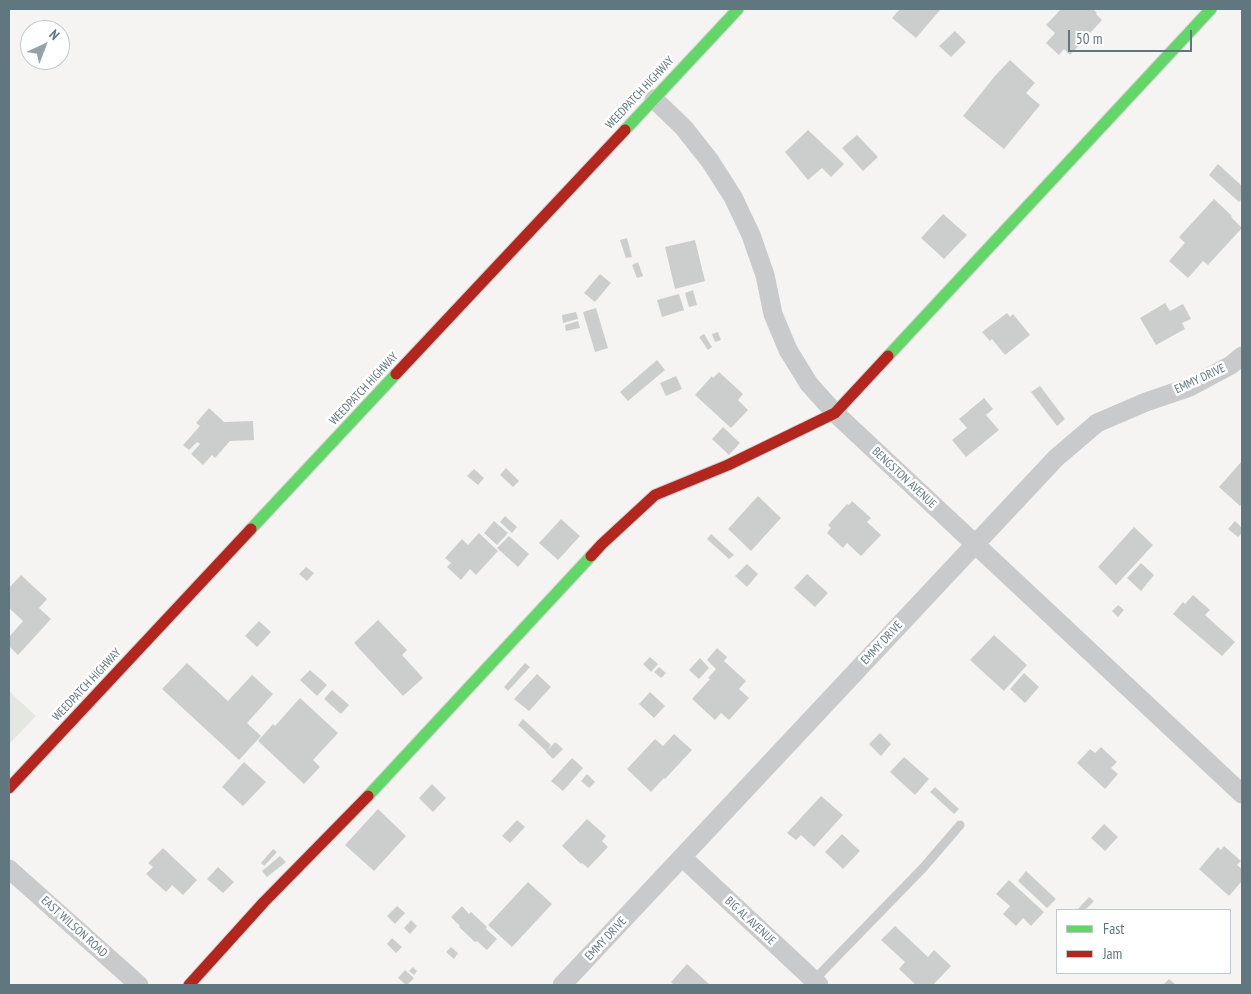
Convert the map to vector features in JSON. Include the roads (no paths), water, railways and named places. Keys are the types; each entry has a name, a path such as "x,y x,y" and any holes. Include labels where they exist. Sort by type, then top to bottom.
{"street":[{"name":"WEEDPATCH HIGHWAY","path":"9,788 738,9"},
{"path":"189,985 264,902 392,771 602,544 655,495 728,465 835,413 1211,9"},
{"name":"BENGSTON AVENUE","path":"654,98 684,128 710,161 733,197 752,235 765,275 773,314 788,350 809,384 835,413 1242,794"},
{"name":"EMMY DRIVE","path":"562,985 1056,458 1097,424 1146,402 1190,387 1231,365 1242,356"},
{"name":"BIG AL AVENUE","path":"682,858 816,983"},
{"name":"EAST WILSON ROAD","path":"9,869 139,985"}],"lane":[{"path":"816,983 923,868 960,825"}]}
